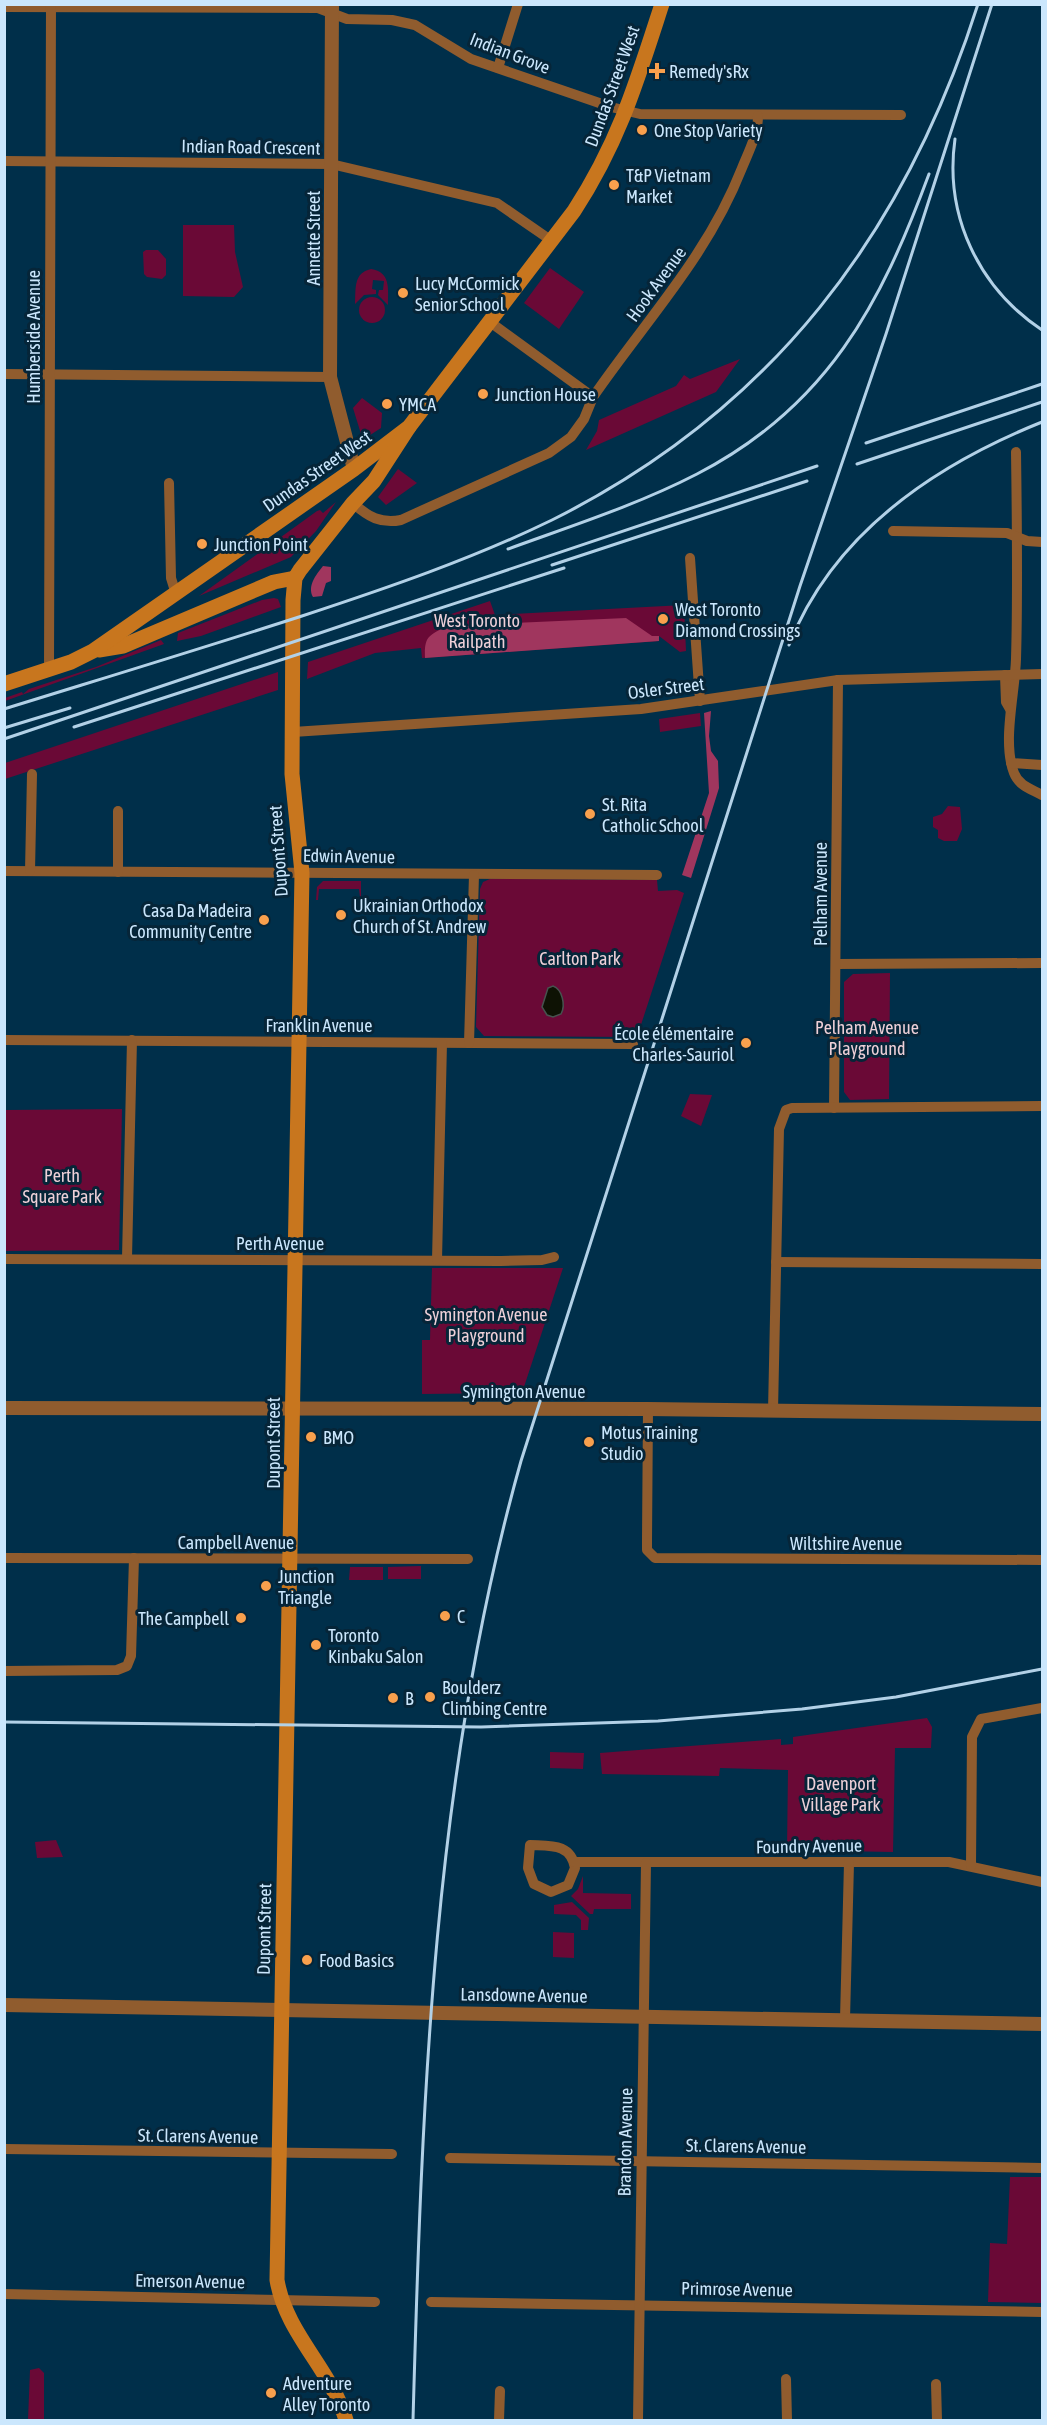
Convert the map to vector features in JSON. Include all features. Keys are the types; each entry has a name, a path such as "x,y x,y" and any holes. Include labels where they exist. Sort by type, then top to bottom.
{"main road":[{"name":"Dundas Street West","path":"4,684 93,651 354,469 410,427 552,241 597,176 627,112 662,4"},
{"path":"93,651 123,646 274,582 295,578 353,503 374,481 410,427"},
{"path":"353,503 354,469"},
{"name":"Dupont Street","path":"295,578 292,774 302,873 297,1041 277,2280 281,2299 291,2325 333,2390 346,2421"},
{"path":"176,594 186,608 201,611"}],"street":[{"path":"498,68 518,4"},
{"name":"Indian Grove","path":"4,6 332,9 347,20 392,20 414,25 471,59 627,112 643,115 901,115"},
{"name":"Humberside Avenue","path":"49,669 51,6"},
{"name":"Annette Street","path":"332,9 330,377 354,469"},
{"name":"Hook Avenue","path":"353,503 363,512 381,521 401,520 549,453 572,437 584,419 593,397 685,275 716,227 756,134 758,116"},
{"name":"Indian Road Crescent","path":"4,161 331,164 497,203 552,241"},
{"path":"490,322 593,397"},
{"path":"4,374 330,377"},
{"path":"1017,452 1010,674 1014,699 1010,709 1011,763 1019,782 1042,795"},
{"path":"169,483 171,578 176,594"},
{"path":"893,531 1007,533 1027,541 1042,542"},
{"path":"690,558 700,701"},
{"name":"Osler Street","path":"292,732 641,709 838,680 1042,674"},
{"name":"Pelham Avenue","path":"834,1108 838,680"},
{"path":"1011,763 1042,765"},
{"path":"30,872 32,774"},
{"path":"118,811 118,872"},
{"name":"Edwin Avenue","path":"4,871 657,875"},
{"path":"469,1043 474,875"},
{"path":"836,964 1042,963"},
{"name":"Franklin Avenue","path":"4,1040 633,1044"},
{"path":"127,1258 132,1041"},
{"path":"437,1260 442,1043"},
{"path":"773,1411 779,1129 783,1114 792,1108 1042,1106"},
{"name":"Perth Avenue","path":"4,1258 542,1260 554,1257"},
{"path":"776,1262 1042,1264"},
{"name":"Symington Avenue","path":"4,1408 648,1409 1042,1414"},
{"name":"Wiltshire Avenue","path":"648,1409 647,1540 650,1556 661,1559 1042,1560"},
{"name":"Campbell Avenue","path":"4,1558 468,1559"},
{"path":"4,1671 117,1670 127,1665 131,1656 135,1558"},
{"path":"971,1866 972,1737 976,1726 981,1719 1042,1708"},
{"path":"530,1845 563,1848 574,1862 574,1874 568,1885 558,1891 545,1891 534,1884 529,1874 530,1845"},
{"name":"Foundry Avenue","path":"574,1862 931,1862 971,1866 1042,1882"},
{"name":"Brandon Avenue","path":"638,2421 646,1863"},
{"path":"845,2019 849,1863"},
{"name":"Lansdowne Avenue","path":"4,2005 1042,2024"},
{"name":"St. Clarens Avenue","path":"4,2149 392,2154"},
{"name":"St. Clarens Avenue","path":"450,2158 1042,2168"},
{"name":"Emerson Avenue","path":"4,2294 375,2302"},
{"name":"Primrose Avenue","path":"430,2302 1042,2312"},
{"path":"786,2379 787,2421"},
{"path":"936,2384 937,2421"},
{"path":"499,2421 500,2391"}],"green space":[{"path":"183,225 234,225 235,252 243,287 234,297 183,296"},
{"path":"158,250 166,259 166,275 162,279 147,277 144,274 143,252"},
{"path":"550,268 584,292 559,329 524,303"},
{"path":"371,269 385,277 388,287 388,305 378,295 379,290 383,290 384,281 373,280 372,289 376,290 376,294 364,295 355,304 358,278"},
{"path":"372,297 382,300 385,310 382,320 372,323 362,320 359,310 362,300"},
{"path":"740,359 716,392 586,450 597,431 599,420 676,386 684,375 690,379"},
{"path":"362,398 382,413 381,428 367,437 361,434 353,408"},
{"path":"398,469 417,483 386,505 378,497"},
{"path":"336,502 316,531 291,557 199,596 317,511 320,510 323,513"},
{"path":"323,566 331,567 331,581 326,583 322,596 313,597 312,585"},
{"path":"278,599 281,607 201,636 177,641 178,633 262,600"},
{"name":"West Toronto Railpath","path":"490,601 495,615 684,605 686,651 680,652 659,636 659,641 422,658 421,648 375,653 307,679 308,662"},
{"path":"626,618 652,636 659,636 659,641 425,658 429,637 448,626"},
{"path":"161,640 164,644 5,701 5,698 22,692 23,694 29,689 96,667"},
{"path":"278,672 278,690 5,779 5,763"},
{"path":"711,711 709,736 711,751 718,761 719,788 691,878 682,875 709,793 704,713"},
{"path":"700,713 701,726 660,732 659,719"},
{"path":"948,806 960,807 962,829 957,841 944,841 938,838 938,830 933,827 933,817 942,814"},
{"name":"Carlton Park","path":"490,879 657,880 658,891 677,890 684,893 637,1037 484,1036 476,1027 480,889 483,882"},
{"path":"323,881 361,881 361,905 359,889 319,889 318,900 316,900 317,887"},
{"name":"Pelham Avenue Playground","path":"890,973 889,1099 850,1100 844,1092 844,982 853,974"},
{"path":"690,1094 712,1095 701,1126 681,1116"},
{"name":"Perth Square Park","path":"122,1109 119,1250 5,1251 5,1110"},
{"name":"Symington Avenue Playground","path":"432,1268 563,1268 522,1393 422,1394 422,1340 430,1340"},
{"path":"421,1566 421,1579 388,1579 388,1567"},
{"path":"350,1567 383,1567 383,1580 349,1580"},
{"name":"Davenport Village Park","path":"927,1718 932,1727 931,1748 895,1748 893,1852 787,1850 788,1770 720,1768 719,1776 602,1774 600,1753 781,1739 781,1745 793,1744 793,1737"},
{"path":"550,1752 584,1753 583,1769 550,1768"},
{"path":"56,1840 63,1857 37,1858 35,1842"},
{"path":"583,1876 583,1893 631,1894 631,1909 594,1909 593,1914 590,1914 571,1896 578,1889"},
{"path":"572,1902 589,1918 588,1930 581,1930 581,1920 576,1915 554,1914 554,1905"},
{"path":"553,1932 574,1933 574,1958 553,1957"},
{"path":"1010,2177 1042,2177 1042,2303 988,2302 990,2243 1007,2244"},
{"path":"39,2368 44,2373 44,2420 28,2420 30,2370"}],"shaded area":[{"path":"553,986 561,994 563,1006 561,1014 553,1017 547,1015 542,1007 548,988"}],"railway":[{"path":"4,709 302,616 460,560 552,520 630,476 701,426 764,369 820,307 869,240 911,166 948,88 978,4"},
{"path":"413,2420 421,2179 437,1937 468,1697 491,1579 521,1461 800,586 886,334 992,4"},
{"path":"955,139 953,168 955,195 961,222 971,248 1000,293 1042,330"},
{"path":"508,549 651,496 697,474 742,447 781,417 815,384 844,348 869,308 891,266 929,174"},
{"path":"866,443 1042,384"},
{"path":"857,464 1042,402"},
{"path":"789,645 808,605 832,569 860,537 892,508 927,482 964,459 1042,422"},
{"path":"4,739 817,466"},
{"path":"552,565 807,481"},
{"path":"74,727 564,568"},
{"path":"4,728 70,708"},
{"path":"4,1722 481,1727 658,1721 802,1709 896,1697 1042,1669"}],"place":[{"name":"Remedy'sRx","path":"657,71"},
{"name":"One Stop Variety","path":"642,130"},
{"name":"T&P Vietnam Market","path":"614,185"},
{"name":"Lucy McCormick Senior School","path":"403,293"},
{"name":"Junction House","path":"483,394"},
{"name":"YMCA","path":"387,404"},
{"name":"Junction Point","path":"202,544"},
{"name":"West Toronto Diamond Crossings","path":"663,619"},
{"name":"St. Rita Catholic School","path":"590,814"},
{"name":"Ukrainian Orthodox Church of St. Andrew","path":"341,915"},
{"name":"Casa Da Madeira Community Centre","path":"264,920"},
{"name":"École élémentaire Charles-Sauriol","path":"746,1043"},
{"name":"BMO","path":"311,1437"},
{"name":"Motus Training Studio","path":"589,1442"},
{"name":"Junction Triangle","path":"266,1586"},
{"name":"C","path":"445,1616"},
{"name":"The Campbell","path":"241,1618"},
{"name":"Toronto Kinbaku Salon","path":"316,1645"},
{"name":"Boulderz Climbing Centre","path":"430,1697"},
{"name":"B","path":"393,1698"},
{"name":"Food Basics","path":"307,1960"},
{"name":"Adventure Alley Toronto","path":"271,2393"}]}
